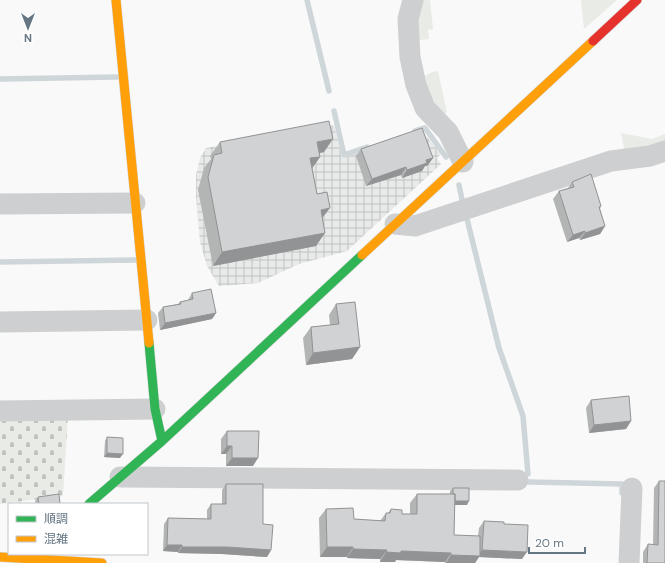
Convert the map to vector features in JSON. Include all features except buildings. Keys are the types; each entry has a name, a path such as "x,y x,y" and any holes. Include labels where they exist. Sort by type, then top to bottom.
{"street":[{"path":"116,0 155,409 162,441"},
{"path":"413,0 408,19 410,58 416,85 426,108 448,132 463,162"},
{"path":"90,503 162,441 637,0"},
{"path":"395,224 415,226 611,161 650,156 665,151"},
{"path":"0,204 135,203"},
{"path":"0,322 147,320"},
{"path":"0,411 155,409"},
{"path":"120,477 518,480"},
{"path":"629,563 632,488"},
{"path":"0,557 28,556 71,562 102,563"}],"shaded area":[{"path":"334,125 342,158 422,131 441,154 437,158 441,164 347,251 299,264 258,283 219,286 207,266 200,242 196,197 196,175 200,158 206,148"}],"green space":[{"path":"422,0 430,0 433,29 428,30 429,39 419,40 417,22"},
{"path":"581,0 617,0 584,29"},
{"path":"438,71 447,113 440,114 427,87 425,76 432,72"},
{"path":"621,133 652,139 665,134 665,147 625,153"},
{"path":"68,415 63,496 0,504 0,416"}],"waterway":[{"path":"307,0 329,91"},
{"path":"0,79 117,77"},
{"path":"334,111 344,155 367,147"},
{"path":"415,131 425,128 446,157"},
{"path":"459,185 463,204"},
{"path":"466,215 499,348 523,416 528,474"},
{"path":"0,262 136,260"},
{"path":"529,482 622,484 622,493"}],"traffic: fast":[{"path":"90,503 162,441 362,255"},
{"path":"149,343 155,409 162,441"}],"traffic: slow":[{"path":"116,0 149,343"},
{"path":"362,255 593,41"},
{"path":"0,557 102,563"}],"traffic: jam":[{"path":"593,41 637,0"}]}
